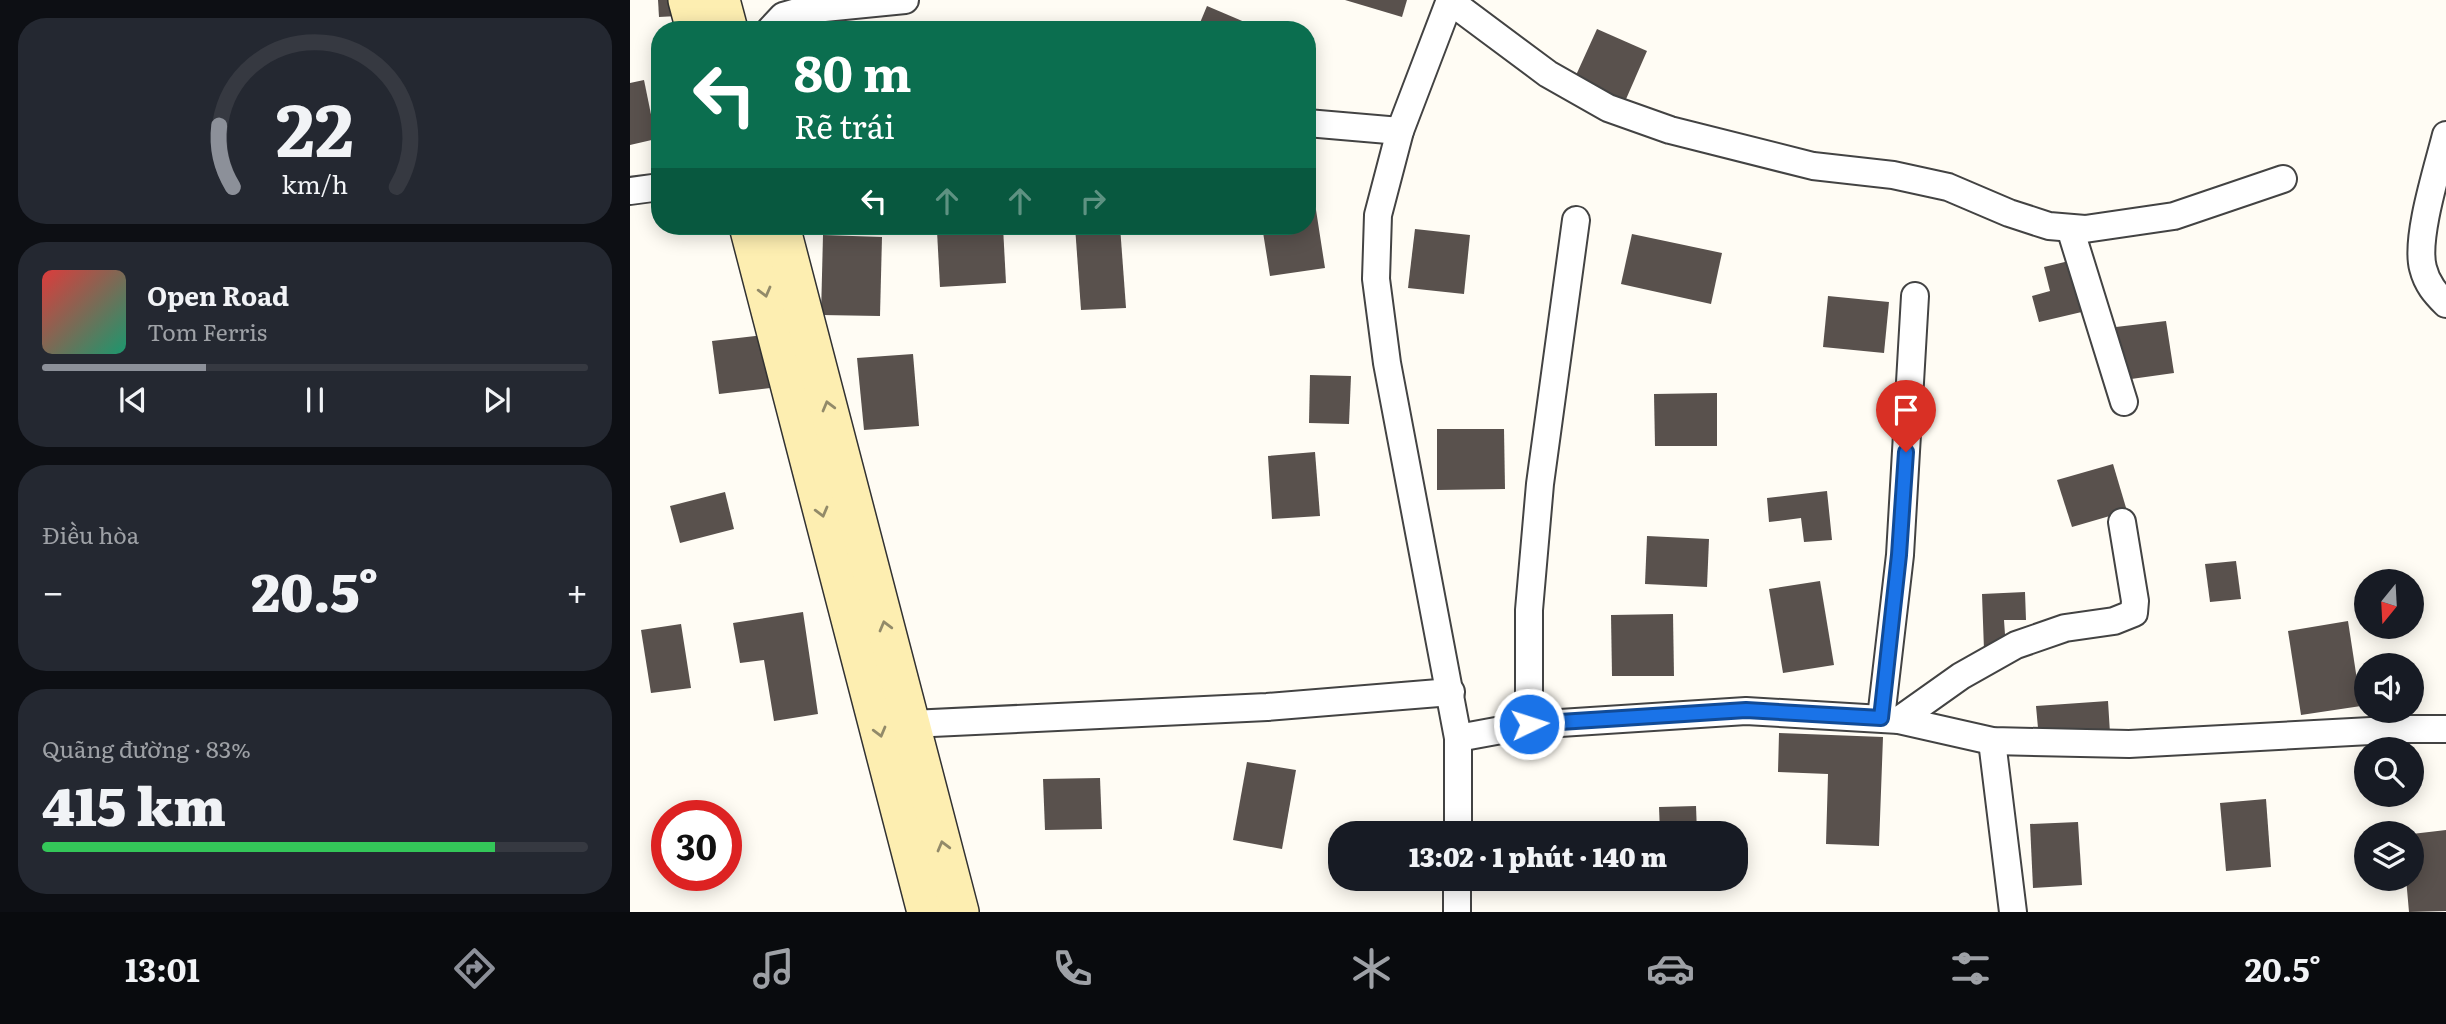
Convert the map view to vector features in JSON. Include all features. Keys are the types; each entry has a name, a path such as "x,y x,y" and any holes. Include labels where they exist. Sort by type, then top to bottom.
{"main road":[{"path":"687,0 693,21"},
{"path":"721,0 727,21"},
{"path":"750,235 926,912"},
{"path":"783,235 960,912"}],"street":[{"path":"778,21 783,16 804,10 905,0"},
{"path":"1458,821 1458,738 1387,363 1376,279 1378,215 1400,131 1450,1 1548,74 1608,108 1670,130 1813,166 1893,175 1948,187 2049,226 2085,229 2174,216 2283,179"},
{"path":"1316,123 1400,131"},
{"path":"2446,135 2422,236 2422,266 2430,287 2446,304"},
{"path":"630,191 651,188"},
{"path":"1529,724 1530,610 1540,484 1576,220"},
{"path":"2070,228 2124,402"},
{"path":"1890,719 1914,296"},
{"path":"1890,719 2016,645 2065,628 2114,621 2134,613 2135,601 2122,522"},
{"path":"911,724 1267,707 1451,692"},
{"path":"1458,738 1529,724 1746,710 1890,719 1992,741 2129,744 2446,729"},
{"path":"1992,741 2013,912"},
{"path":"1457,891 1457,912"}],"building":[{"path":"658,0 695,0 696,15 659,17"},
{"path":"1345,0 1407,0 1402,17"},
{"path":"1207,6 1242,21 1201,21"},
{"path":"1597,29 1647,51 1623,106 1572,84"},
{"path":"644,80 651,114 651,140 630,145 630,83"},
{"path":"1316,210 1325,268 1270,276 1263,235 1316,235"},
{"path":"1415,229 1470,235 1464,294 1408,288"},
{"path":"1632,234 1722,253 1711,304 1621,284"},
{"path":"823,235 882,237 880,316 821,315"},
{"path":"937,235 1003,235 1006,283 940,287"},
{"path":"1076,235 1121,235 1126,308 1081,310"},
{"path":"2073,260 2086,311 2039,322 2032,296 2050,291 2044,267"},
{"path":"1828,296 1889,302 1884,353 1823,347"},
{"path":"2166,321 2174,373 2124,380 2116,327"},
{"path":"772,334 779,387 719,394 712,341"},
{"path":"913,354 919,426 864,430 857,358"},
{"path":"1310,375 1351,376 1349,424 1309,423"},
{"path":"1717,393 1717,446 1655,446 1654,394"},
{"path":"1437,429 1504,429 1505,489 1437,490"},
{"path":"1315,452 1320,516 1272,519 1268,456"},
{"path":"2113,464 2127,511 2072,527 2057,480"},
{"path":"1827,491 1832,540 1804,542 1801,518 1769,522 1767,498"},
{"path":"725,492 734,529 680,543 670,506"},
{"path":"1647,536 1709,539 1707,587 1645,584"},
{"path":"2236,561 2241,599 2210,602 2205,564"},
{"path":"1820,581 1834,665 1783,673 1769,589"},
{"path":"2025,592 2026,620 2004,620 2006,649 1984,650 1982,594"},
{"path":"803,612 818,714 774,721 764,660 740,663 733,623"},
{"path":"1673,614 1674,676 1612,676 1611,615"},
{"path":"2348,621 2354,660 2354,707 2301,715 2288,631"},
{"path":"681,624 691,688 651,693 641,630"},
{"path":"2108,701 2110,733 2039,739 2036,706"},
{"path":"1779,733 1883,737 1879,846 1826,844 1828,774 1778,772"},
{"path":"1247,762 1296,770 1282,849 1233,840"},
{"path":"1100,778 1102,829 1045,830 1043,779"},
{"path":"2266,799 2271,867 2226,871 2220,803"},
{"path":"1696,806 1697,821 1660,821 1659,807"},
{"path":"2078,822 2082,885 2033,888 2030,824"},
{"path":"2446,830 2446,911 2409,912 2407,891 2424,891 2424,833"}],"route":[{"path":"1529,724 1746,710 1881,718 1899,555 1906,452"}]}
